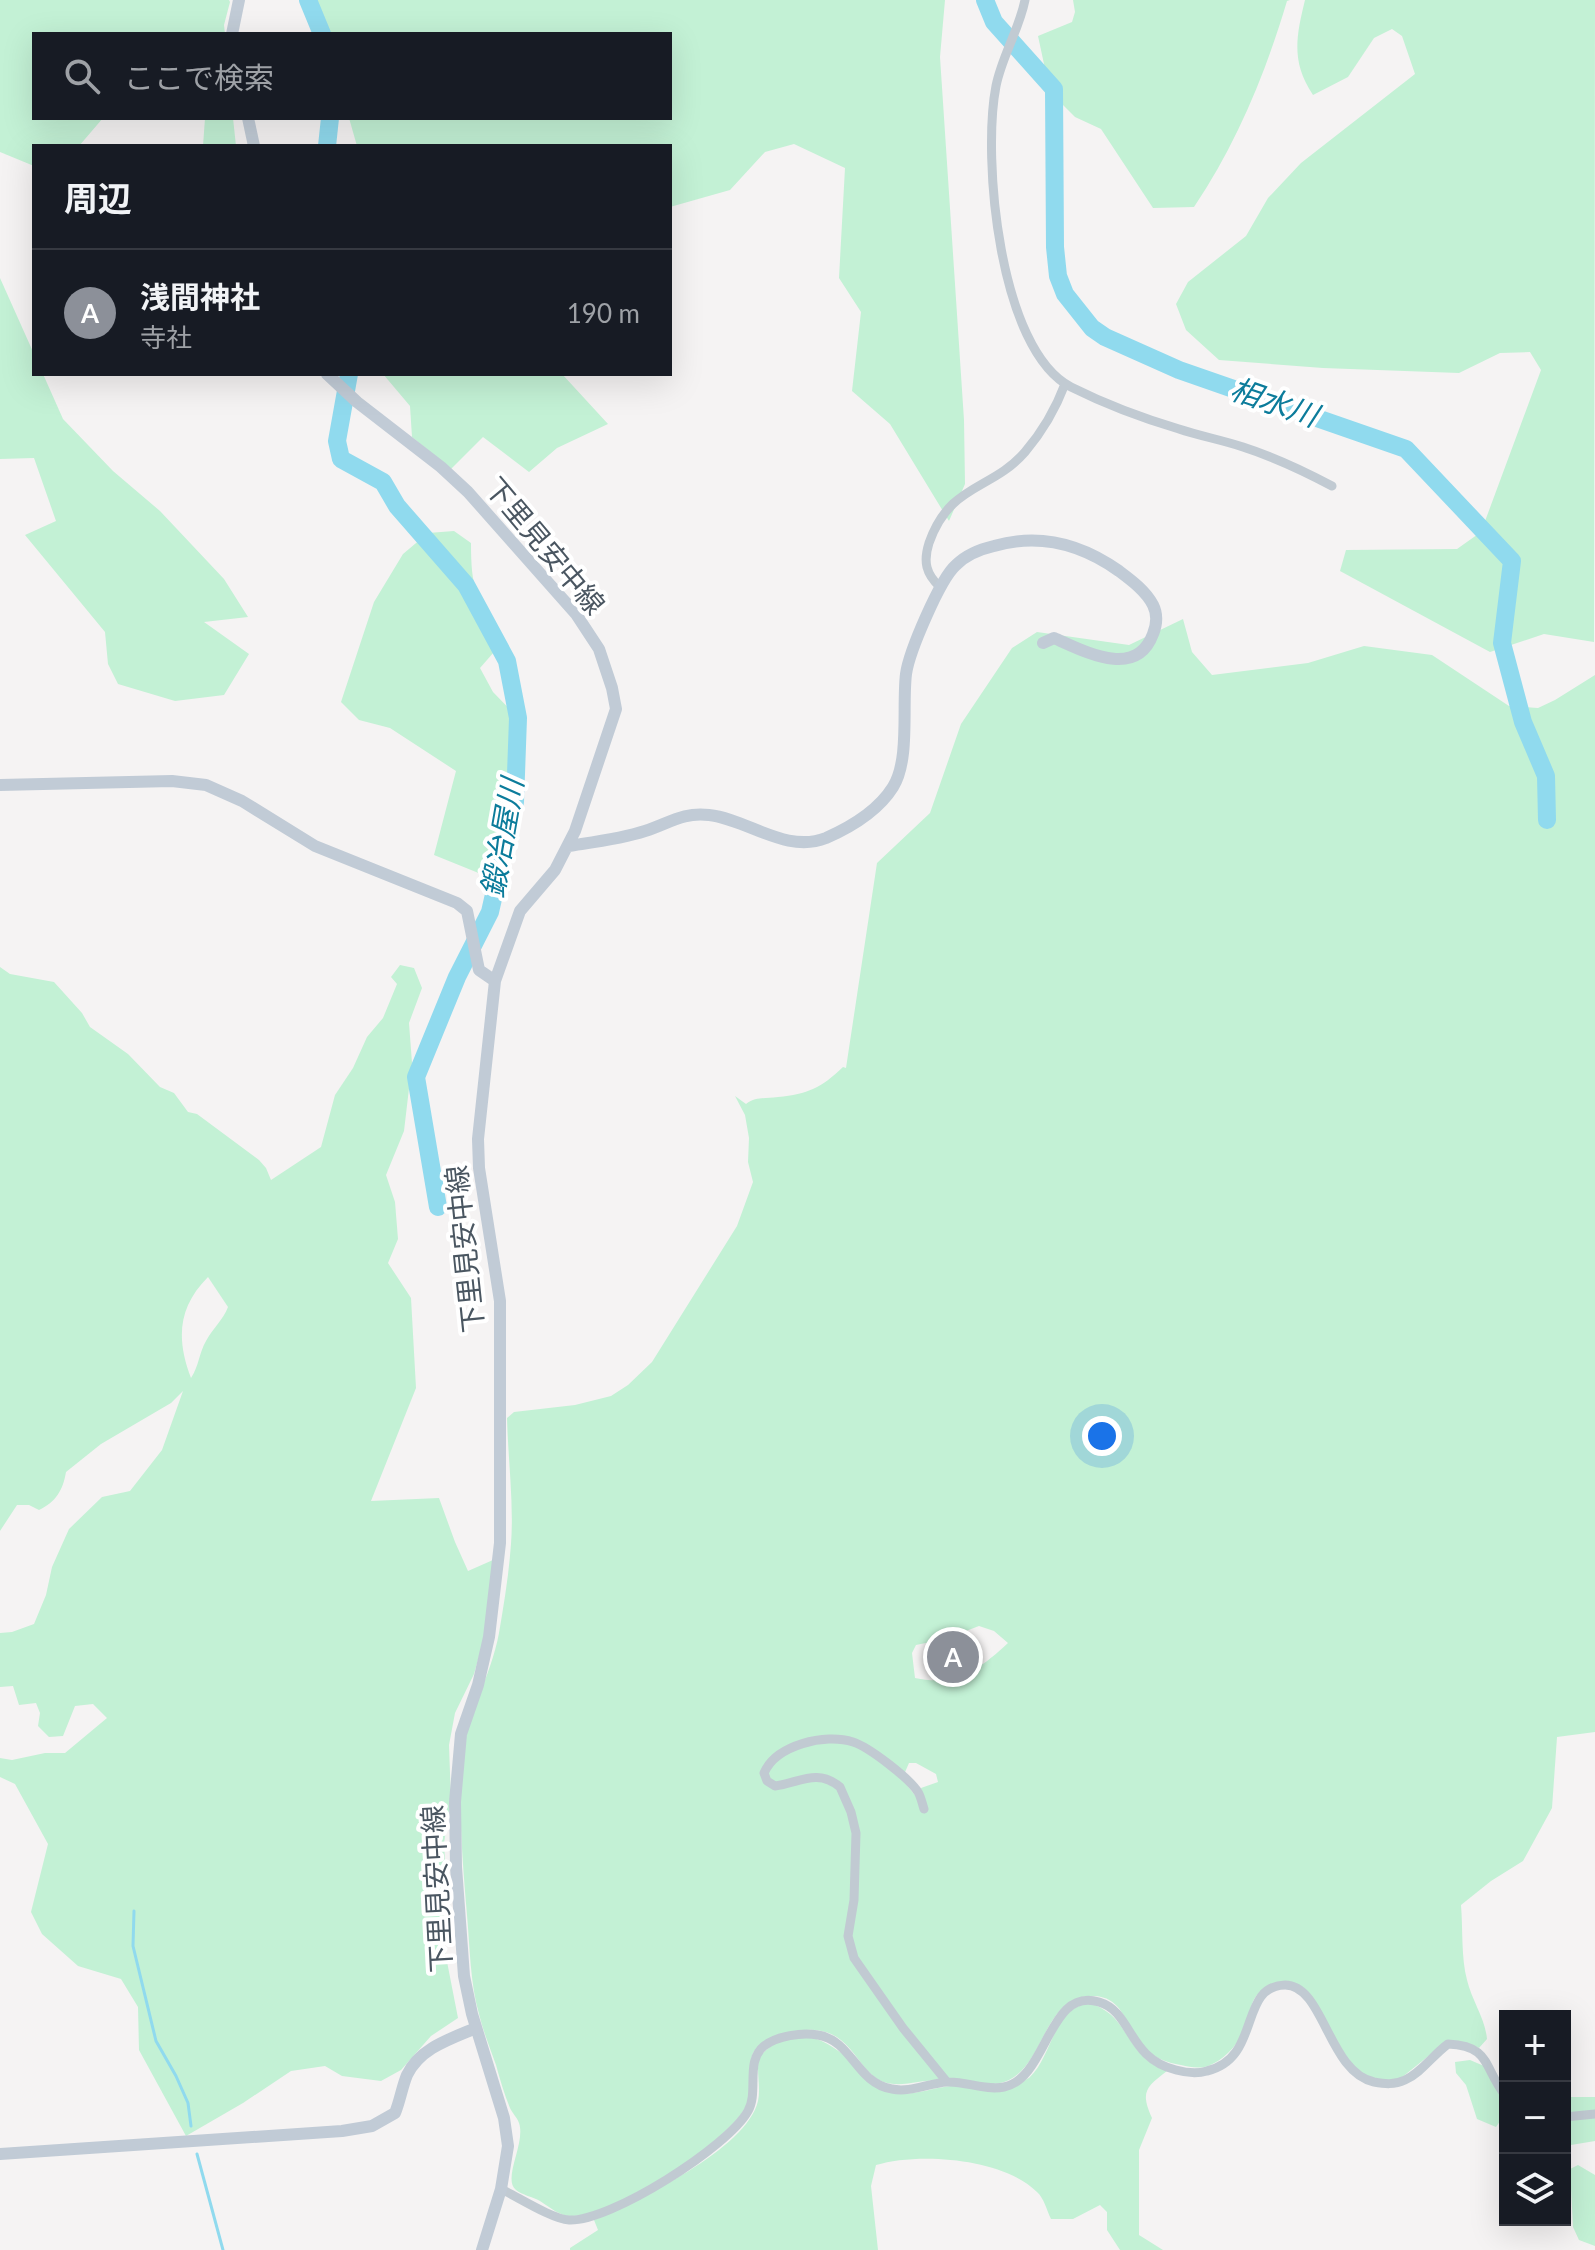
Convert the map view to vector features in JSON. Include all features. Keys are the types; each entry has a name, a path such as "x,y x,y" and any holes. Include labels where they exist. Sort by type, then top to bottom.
{"main road":[{"path":"232,32 239,0"},
{"path":"248,120 254,144"},
{"name":"下里見安中線","path":"329,376 468,492 576,614 599,649 616,709 568,846 555,870 520,911 495,981 478,1139 479,1168 500,1301 500,1543 489,1637 478,1685 461,1734 455,1802 456,1867 464,1976 476,2028 504,2118 508,2146 501,2189 482,2250"},
{"path":"568,846 646,831 686,814 712,815 776,837 802,842 823,839 856,822 875,808 893,787 901,768 906,670 940,587 963,559 989,547 1031,539 1065,543 1100,558 1133,581 1153,604 1157,622 1150,641 1137,655 1120,660 1098,658 1054,638 1043,643"},
{"path":"0,785 172,781 206,785 242,801 315,846 457,903 467,911 479,970 495,981"},
{"path":"0,2154 342,2131 372,2126 395,2113 406,2076 417,2059 431,2048 476,2028"}],"street":[{"path":"1025,0 996,86 992,149 995,209 1008,280 1027,336 1043,362 1065,384 1150,420 1243,446 1332,486"},
{"path":"940,587 925,568 926,551 945,511 966,492 1023,454 1052,412 1065,384"},
{"path":"924,1809 913,1786 870,1750 851,1741 839,1739 800,1744 775,1757 764,1773 767,1781 775,1786 805,1777 818,1777 840,1787 856,1833 854,1900 848,1936 854,1958 903,2028 947,2082"},
{"path":"501,2189 554,2217 573,2220 640,2196 705,2154 747,2114 753,2100 756,2056 763,2047 778,2039 801,2034 827,2037 843,2048 869,2078 893,2090 947,2082 1003,2087 1015,2082 1031,2068 1039,2058 1047,2034 1064,2012 1089,2000 1100,2002 1119,2015 1139,2049 1153,2061 1197,2073 1212,2070 1239,2050 1260,1994 1281,1985 1292,1986 1310,1999 1350,2069 1367,2080 1391,2085 1403,2081 1448,2044 1478,2050 1499,2084"},
{"path":"1571,2116 1595,2114"}],"green space":[{"path":"0,0 229,0 225,32 32,32 32,120 101,120 81,144 32,144 32,165 0,152"},
{"path":"311,0 945,0 940,57 964,420 965,484 949,521 890,424 852,391 861,312 839,278 845,168 794,144 765,152 730,190 672,206 672,144 356,144 350,120 672,120 672,32 324,32"},
{"path":"1073,0 1290,0 1287,1 1248,107 1223,159 1194,207 1153,208 1101,129 1075,117 1050,92 1038,36 1072,22 1075,12"},
{"path":"1305,0 1595,0 1594,642 1544,634 1490,652 1340,571 1346,550 1457,549 1481,532 1541,370 1530,352 1500,353 1459,373 1323,368 1219,360 1186,330 1176,304 1188,282 1246,236 1268,198 1301,163 1415,74 1402,36 1392,29 1374,38 1348,77 1313,95 1301,71 1297,49"},
{"path":"205,120 233,120 236,144 203,144"},
{"path":"0,278 32,350 32,376 44,376 63,419 113,471 160,511 224,579 248,617 204,622 249,654 224,695 175,701 118,684 108,664 105,632 25,535 56,521 34,458 0,459"},
{"path":"385,376 564,376 608,424 557,448 529,472 483,437 451,469 412,437 410,406"},
{"path":"454,531 471,543 476,592 499,636 494,652 480,668 493,692 523,723 516,810 501,861 481,874 434,855 456,771 390,728 359,720 341,702 374,602 403,554 428,533"},
{"path":"1183,619 1192,652 1212,675 1308,663 1364,646 1432,655 1509,706 1538,708 1595,675 1595,1732 1557,1737 1552,1808 1523,1861 1461,1905 1465,1971 1487,2039 1479,2048 1470,2044 1436,2050 1401,2078 1391,2082 1369,2078 1352,2066 1311,1997 1281,1983 1262,1991 1255,1998 1245,2027 1233,2048 1215,2063 1201,2067 1170,2063 1150,2053 1142,2046 1118,2008 1105,1998 1095,1996 1078,1998 1065,2005 1021,2071 1009,2080 993,2084 938,2080 894,2084 880,2080 840,2039 825,2032 806,2030 780,2035 756,2048 750,2066 751,2086 745,2108 715,2140 692,2158 667,2176 614,2204 591,2213 563,2215 518,2192 512,2185 520,2131 504,2092 476,2002 463,1858 461,1801 464,1746 495,1649 510,1555 512,1513 507,1418 514,1412 575,1405 611,1396 652,1362 737,1226 753,1182 748,1162 749,1138 745,1115 735,1096 746,1104 758,1099 798,1094 814,1089 843,1067 846,1068 877,863 930,813 961,724 1012,648 1037,632 1129,645","holes":["979,1626 994,1631 1008,1643 966,1674 943,1680 915,1678 912,1653 916,1645 945,1639","909,1763 916,1763 936,1774 938,1782 921,1788 926,1809 902,1779"]},
{"path":"400,965 414,968 422,988 409,1023 412,1063 404,1131 386,1175 395,1202 398,1239 388,1263 411,1298 416,1388 371,1501 439,1498 468,1571 493,1560 485,1635 474,1674 455,1713 449,1745 451,1801 444,1843 446,1879 442,1936 458,2018 431,2036 401,2070 381,2081 342,2076 325,2066 291,2071 186,2136 139,2050 138,2007 121,1979 78,1966 42,1934 31,1912 48,1844 15,1784 0,1777 0,1758 12,1760 45,1753 65,1753 107,1718 93,1704 75,1706 63,1736 49,1737 38,1726 40,1713 36,1703 19,1705 13,1686 0,1687 0,1633 34,1624 46,1595 52,1567 69,1529 102,1497 130,1491 162,1450 183,1391 171,1403 101,1444 66,1472 58,1495 45,1507 39,1510 29,1505 17,1505 0,1531 0,967 10,974 54,982 82,1013 90,1027 128,1054 160,1087 174,1093 188,1112 197,1114 259,1160 271,1180 321,1147 335,1095 353,1068 367,1037 383,1018 397,984 391,977","holes":["208,1277 228,1307 206,1341 191,1378 183,1350 185,1312"]},
{"path":"1089,2003 1113,2017 1142,2055 1167,2071 1147,2091 1146,2102 1152,2118 1139,2150 1139,2235 1163,2250 1120,2250 1107,2230 1107,2212 1100,2205 1073,2219 1051,2219 1039,2195 1004,2172 960,2161 915,2159 876,2165 871,2186 878,2250 570,2250 598,2230 594,2220 662,2187 713,2155 734,2137 750,2119 758,2101 759,2057 776,2043 793,2037 809,2037 825,2043 855,2064 883,2090 891,2093 950,2086 1011,2086 1029,2078 1037,2069 1067,2014"},
{"path":"1470,2060 1484,2066 1499,2090 1499,2123 1496,2127 1477,2119 1466,2085 1456,2073 1455,2062"},
{"path":"1571,2097 1595,2097 1595,2141 1571,2145"},
{"path":"1578,2165 1595,2175 1595,2246 1579,2240 1573,2227 1571,2168"}],"waterway":[{"name":"鍛冶屋川","path":"308,0 321,32"},
{"name":"相水川","path":"985,0 994,22 1054,89 1058,276 1065,294 1092,328 1105,337 1179,370 1406,449 1512,561 1502,643 1523,722 1546,776 1547,820"},
{"name":"鍛冶屋川","path":"327,144 330,120"},
{"name":"鍛冶屋川","path":"349,376 337,441 341,459 383,482 397,506 466,585 507,661 518,718 515,802 490,912 457,977 416,1077 438,1207"},
{"path":"134,1911 133,1946 156,2041 188,2103 191,2126"},
{"path":"197,2154 223,2250"}],"place":[{"name":"浅間神社","path":"953,1657"}]}
